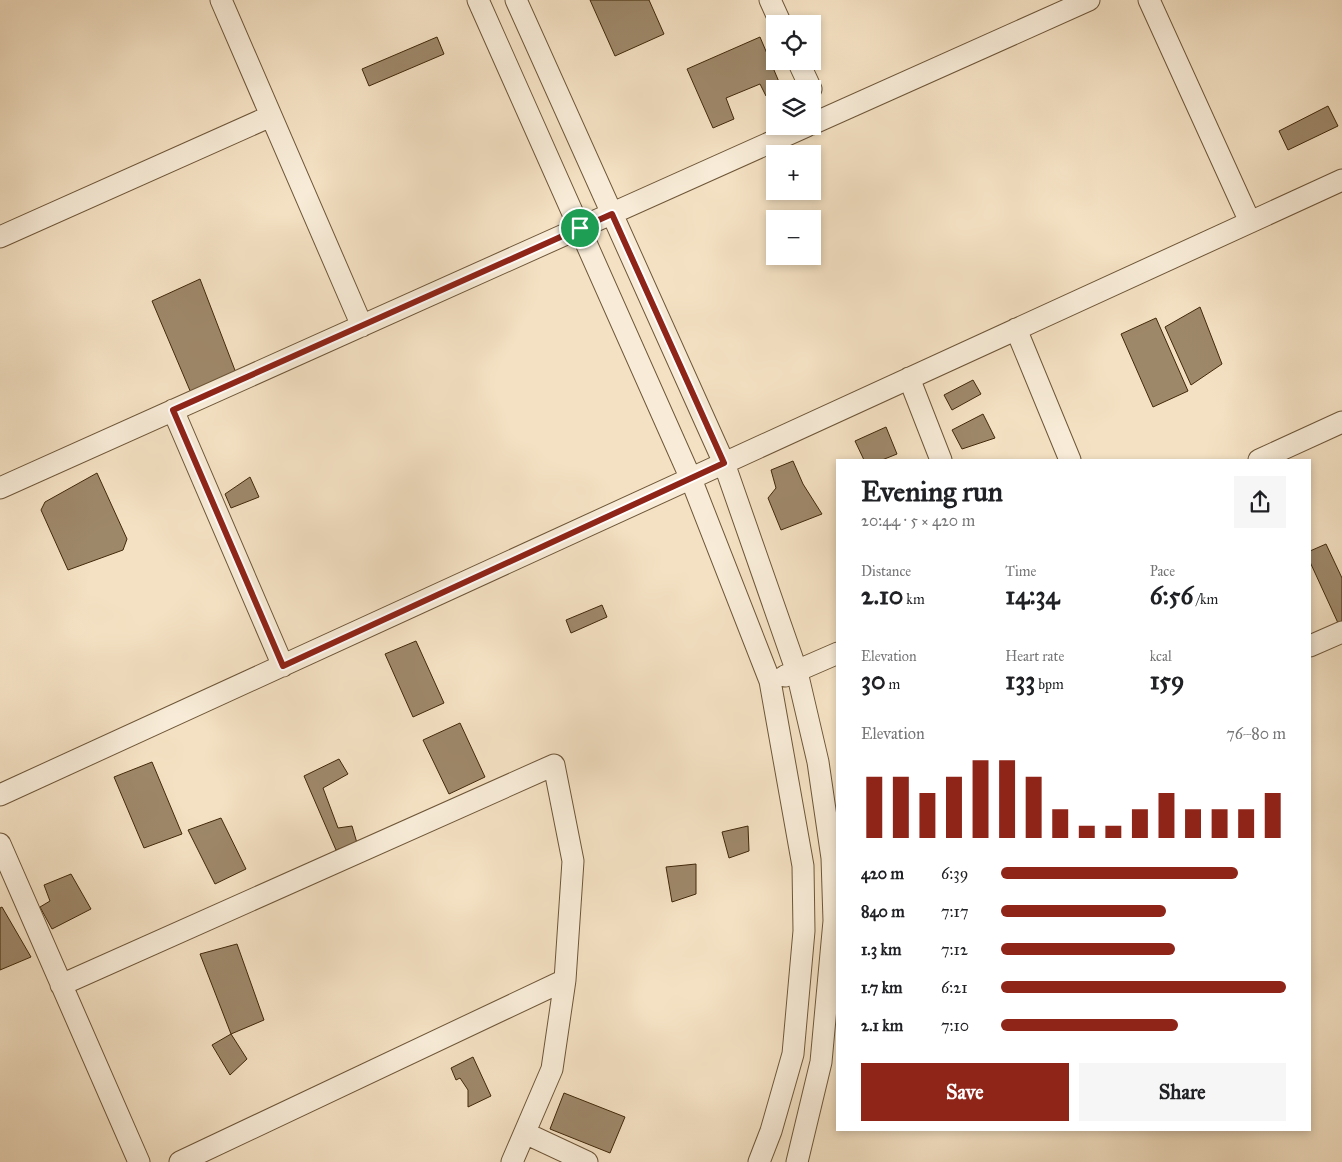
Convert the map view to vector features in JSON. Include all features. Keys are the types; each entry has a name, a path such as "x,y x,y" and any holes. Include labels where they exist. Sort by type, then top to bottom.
{"street":[{"path":"221,0 362,326"},
{"path":"478,0 691,479 770,681 803,866 804,931 793,1054 759,1162"},
{"path":"516,0 724,463 797,672 818,762 835,857 834,921 821,1062 798,1162"},
{"path":"770,0 776,15"},
{"path":"821,120 1089,0"},
{"path":"1149,0 1250,222"},
{"path":"0,237 271,116"},
{"path":"0,488 788,135"},
{"path":"0,795 1342,180"},
{"path":"1016,329 1070,459"},
{"path":"909,378 941,459"},
{"path":"173,410 283,666"},
{"path":"1261,459 1342,422"},
{"path":"1311,646 1342,632"},
{"path":"770,681 797,672 836,654"},
{"path":"61,985 554,765 573,861 565,980 552,1070 512,1162"},
{"path":"0,844 138,1162"},
{"path":"180,1162 565,980"},
{"path":"525,1133 588,1162"}],"building":[{"path":"590,0 649,0 664,34 615,56"},
{"path":"437,37 444,54 369,86 362,69"},
{"path":"760,37 766,51 766,70 774,70 778,80 766,80 766,96 760,84 726,98 734,119 713,128 687,69"},
{"path":"1328,106 1338,126 1288,150 1279,131"},
{"path":"200,279 236,373 191,393 152,301"},
{"path":"1200,307 1222,364 1191,385 1165,327"},
{"path":"1156,318 1188,391 1153,407 1121,334"},
{"path":"973,380 981,394 952,410 944,395"},
{"path":"983,414 995,438 962,449 952,430"},
{"path":"886,427 897,454 884,459 864,459 855,441"},
{"path":"793,461 803,484 822,514 781,530 768,498 776,488 771,470"},
{"path":"97,473 127,539 123,550 68,570 41,510 45,502"},
{"path":"250,477 259,497 231,508 225,494"},
{"path":"1326,544 1342,578 1342,621 1338,623 1311,564 1311,551"},
{"path":"602,605 607,617 571,633 566,620"},
{"path":"416,641 444,703 413,717 385,654"},
{"path":"460,723 485,777 449,794 423,740"},
{"path":"339,759 348,774 323,788 338,828 352,826 357,843 336,850 304,776"},
{"path":"152,762 182,834 144,848 114,777"},
{"path":"221,818 246,869 215,884 188,830"},
{"path":"748,826 749,851 729,858 722,832"},
{"path":"696,864 696,894 672,902 666,867"},
{"path":"71,874 91,909 52,929 40,907 50,901 44,885"},
{"path":"2,907 31,957 0,970 0,908"},
{"path":"237,944 264,1020 231,1034 200,954"},
{"path":"231,1034 247,1059 230,1075 212,1045"},
{"path":"473,1057 491,1096 468,1107 468,1090 460,1078 456,1080 451,1068"},
{"path":"564,1093 625,1117 610,1153 550,1129"}],"route":[{"path":"612,214 724,463 283,666 173,410 580,228 612,214"}]}
